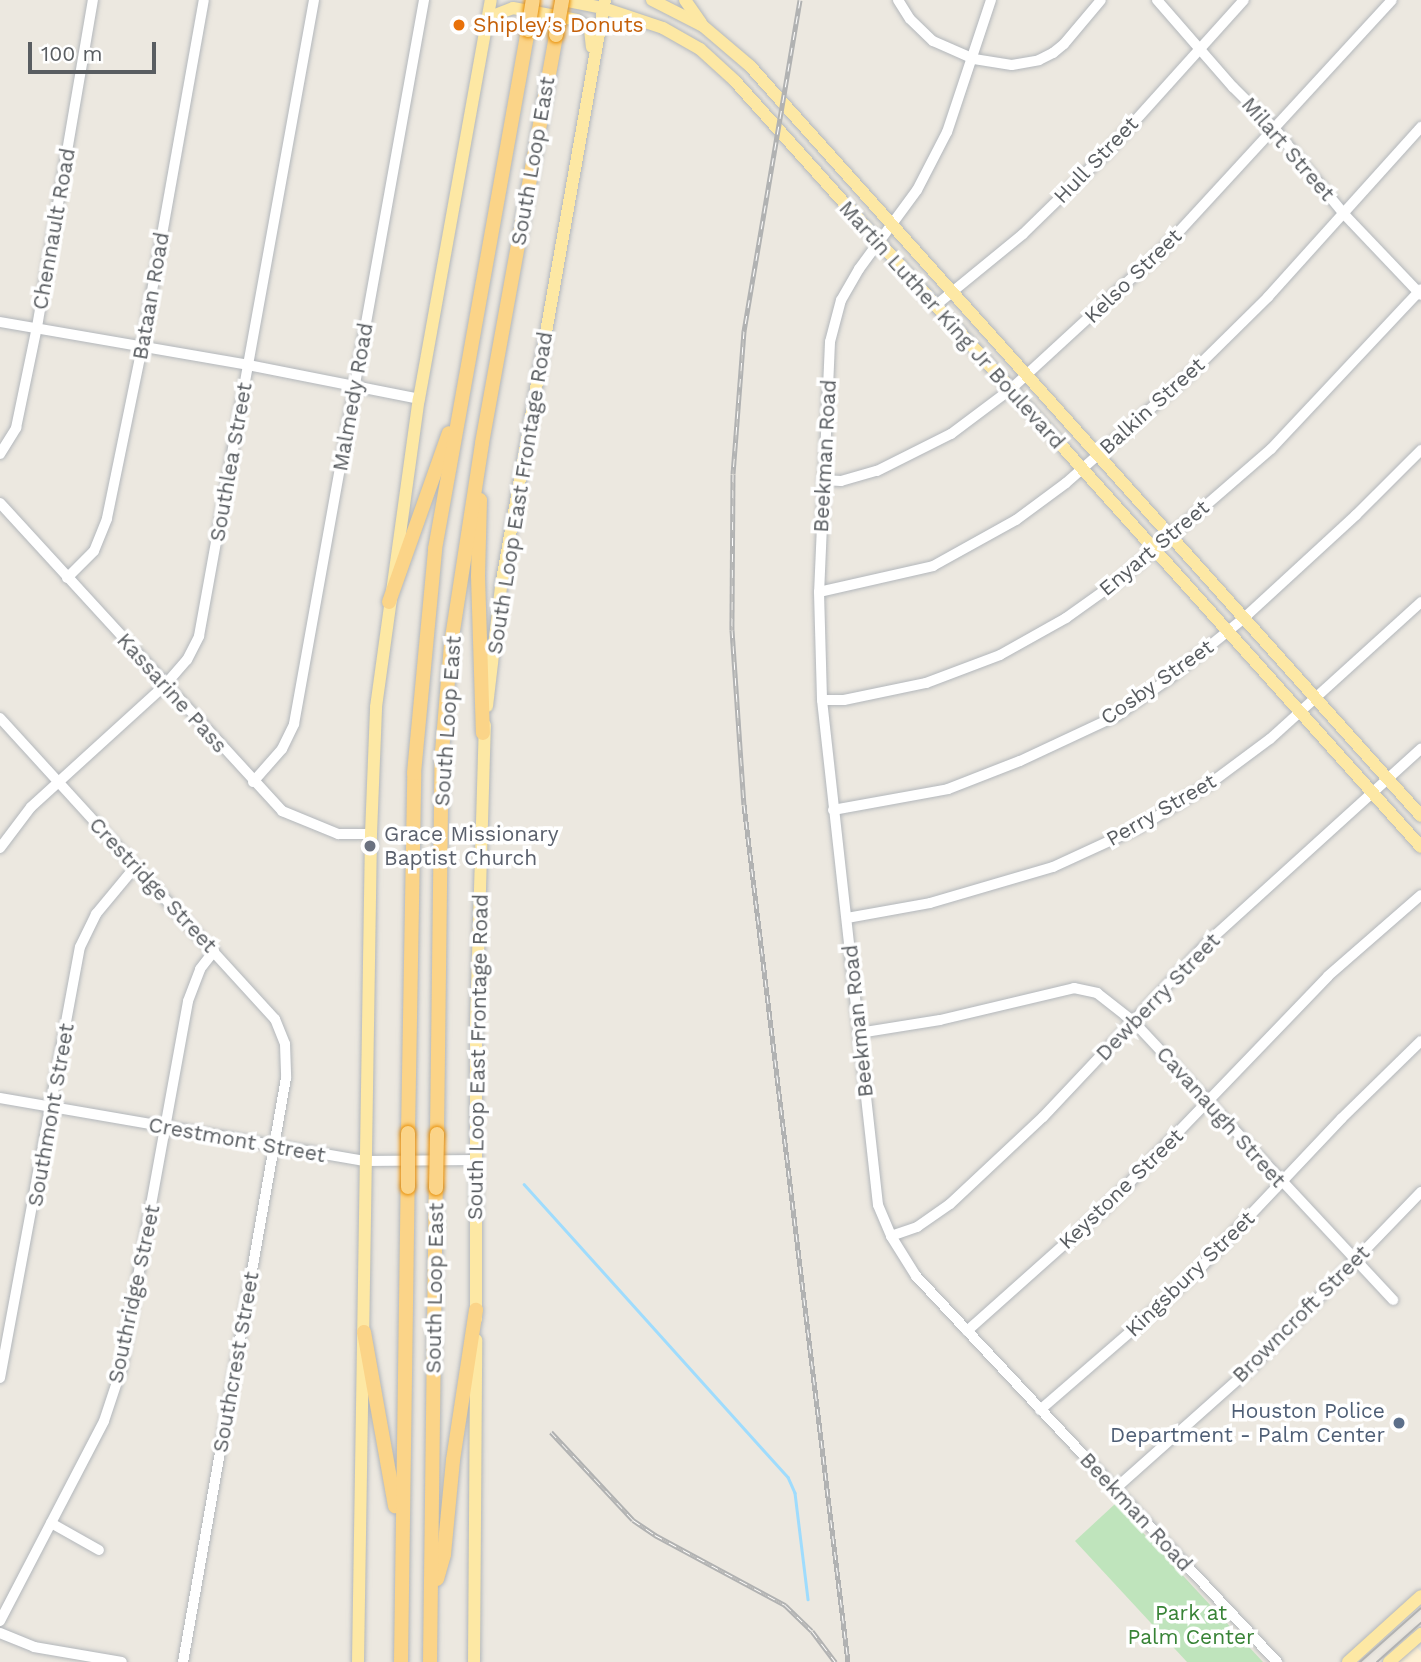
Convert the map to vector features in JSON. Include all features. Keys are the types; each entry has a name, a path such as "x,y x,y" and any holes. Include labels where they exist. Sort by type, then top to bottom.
{"highway":[{"name":"South Loop East","path":"401,1662 413,812 419,695 435,549 533,0"},
{"name":"South Loop East","path":"430,1662 442,752 451,645 482,443 563,0"},
{"path":"388,602 463,392"},
{"path":"482,443 478,576 484,733"},
{"path":"431,1601 444,1555 453,1460 476,1310"},
{"path":"364,1332 401,1536"}],"main road":[{"path":"358,1662 371,834 376,707 388,602 419,399 491,0"},
{"name":"Martin Luther King Jr Boulevard","path":"563,0 604,4 663,28 701,49 736,82 1421,847"},
{"name":"Martin Luther King Jr Boulevard","path":"652,0 703,26 750,66 1421,816"},
{"path":"685,0 703,26"},
{"name":"South Loop East Frontage Road","path":"474,1662 476,1160 484,733 501,586 604,4"},
{"path":"486,26 495,15 513,9 577,20 590,29 592,44 580,116 581,134"},
{"path":"736,82 750,66"},
{"path":"784,135 799,121"},
{"path":"1348,1662 1421,1596"},
{"path":"1389,1662 1421,1634"}],"street":[{"name":"Chennault Road","path":"0,454 16,429 37,327 93,0"},
{"name":"Bataan Road","path":"67,578 93,551 107,518 142,347 204,0"},
{"name":"Southlea Street","path":"0,848 31,807 164,685 187,660 199,636 314,0"},
{"name":"Malmedy Road","path":"253,782 282,750 294,724 424,0"},
{"path":"898,0 910,19 933,41 974,59 1012,65 1039,60 1065,44 1101,0"},
{"name":"Beekman Road","path":"991,0 974,59 947,132 918,190 894,226 859,269 841,300 830,342 819,592 822,700 878,1205 891,1236 916,1276 1277,1662"},
{"name":"Milart Street","path":"1157,0 1233,87 1275,128 1343,213 1420,292"},
{"name":"Hull Street","path":"935,306 1023,234 1099,160 1244,0"},
{"name":"Kelso Street","path":"823,480 841,481 877,471 951,434 1011,389 1153,258 1392,0"},
{"name":"Balkin Street","path":"819,592 933,566 1016,520 1098,455 1189,374 1268,297 1421,127"},
{"name":"Enyart Street","path":"822,700 845,700 926,683 1000,655 1066,618 1122,578 1271,449 1420,292"},
{"path":"0,322 248,365 419,399"},
{"name":"Cosby Street","path":"833,810 948,789 1020,761 1118,715 1244,618 1421,450"},
{"name":"Kassarine Pass","path":"0,503 282,811 338,834 371,834"},
{"name":"Perry Street","path":"847,918 930,904 1054,867 1140,827 1208,785 1300,712 1421,602"},
{"name":"Crestridge Street","path":"0,718 275,1019 285,1044 286,1062"},
{"name":"Dewberry Street","path":"891,1236 917,1227 950,1204 1043,1117 1210,940 1421,749"},
{"name":"Southmont Street","path":"0,1378 80,947 96,914 135,867"},
{"name":"Keystone Street","path":"967,1331 1106,1207 1328,976 1421,895"},
{"name":"Southridge Street","path":"0,1620 104,1421 121,1370 188,1001 201,969 214,951"},
{"name":"Cavanaugh Street","path":"859,1033 940,1020 1073,988 1097,993 1134,1022 1393,1300"},
{"name":"Kingsbury Street","path":"1040,1410 1137,1326 1421,1041"},
{"name":"Southcrest Street","path":"183,1662 286,1078 286,1062"},
{"name":"Crestmont Street","path":"0,1098 365,1161 476,1160"},
{"name":"Browncroft Street","path":"1115,1489 1251,1368 1421,1192"},
{"path":"51,1523 99,1550"},
{"path":"0,1633 34,1647 122,1662"}],"shaded area":[{"path":"1416,1646 1421,1652 1421,1662 1397,1662"}],"green space":[{"name":"Park at Palm Center","path":"1115,1504 1263,1662 1187,1662 1075,1541"}],"waterway":[{"path":"524,1184 788,1477 795,1493 808,1599"}],"tram line":[{"path":"1360,1662 1421,1608"},
{"path":"1377,1662 1421,1623"}],"railway":[{"path":"800,0 744,331 733,474 732,630 744,805 848,1662"},
{"path":"551,1432 633,1520 655,1535 785,1605 812,1631 835,1662"}],"place":[{"name":"Shipley's Donuts","path":"459,25"},
{"name":"Grace Missionary Baptist Church","path":"370,846"},
{"name":"Houston Police Department - Palm Center","path":"1399,1423"}]}
